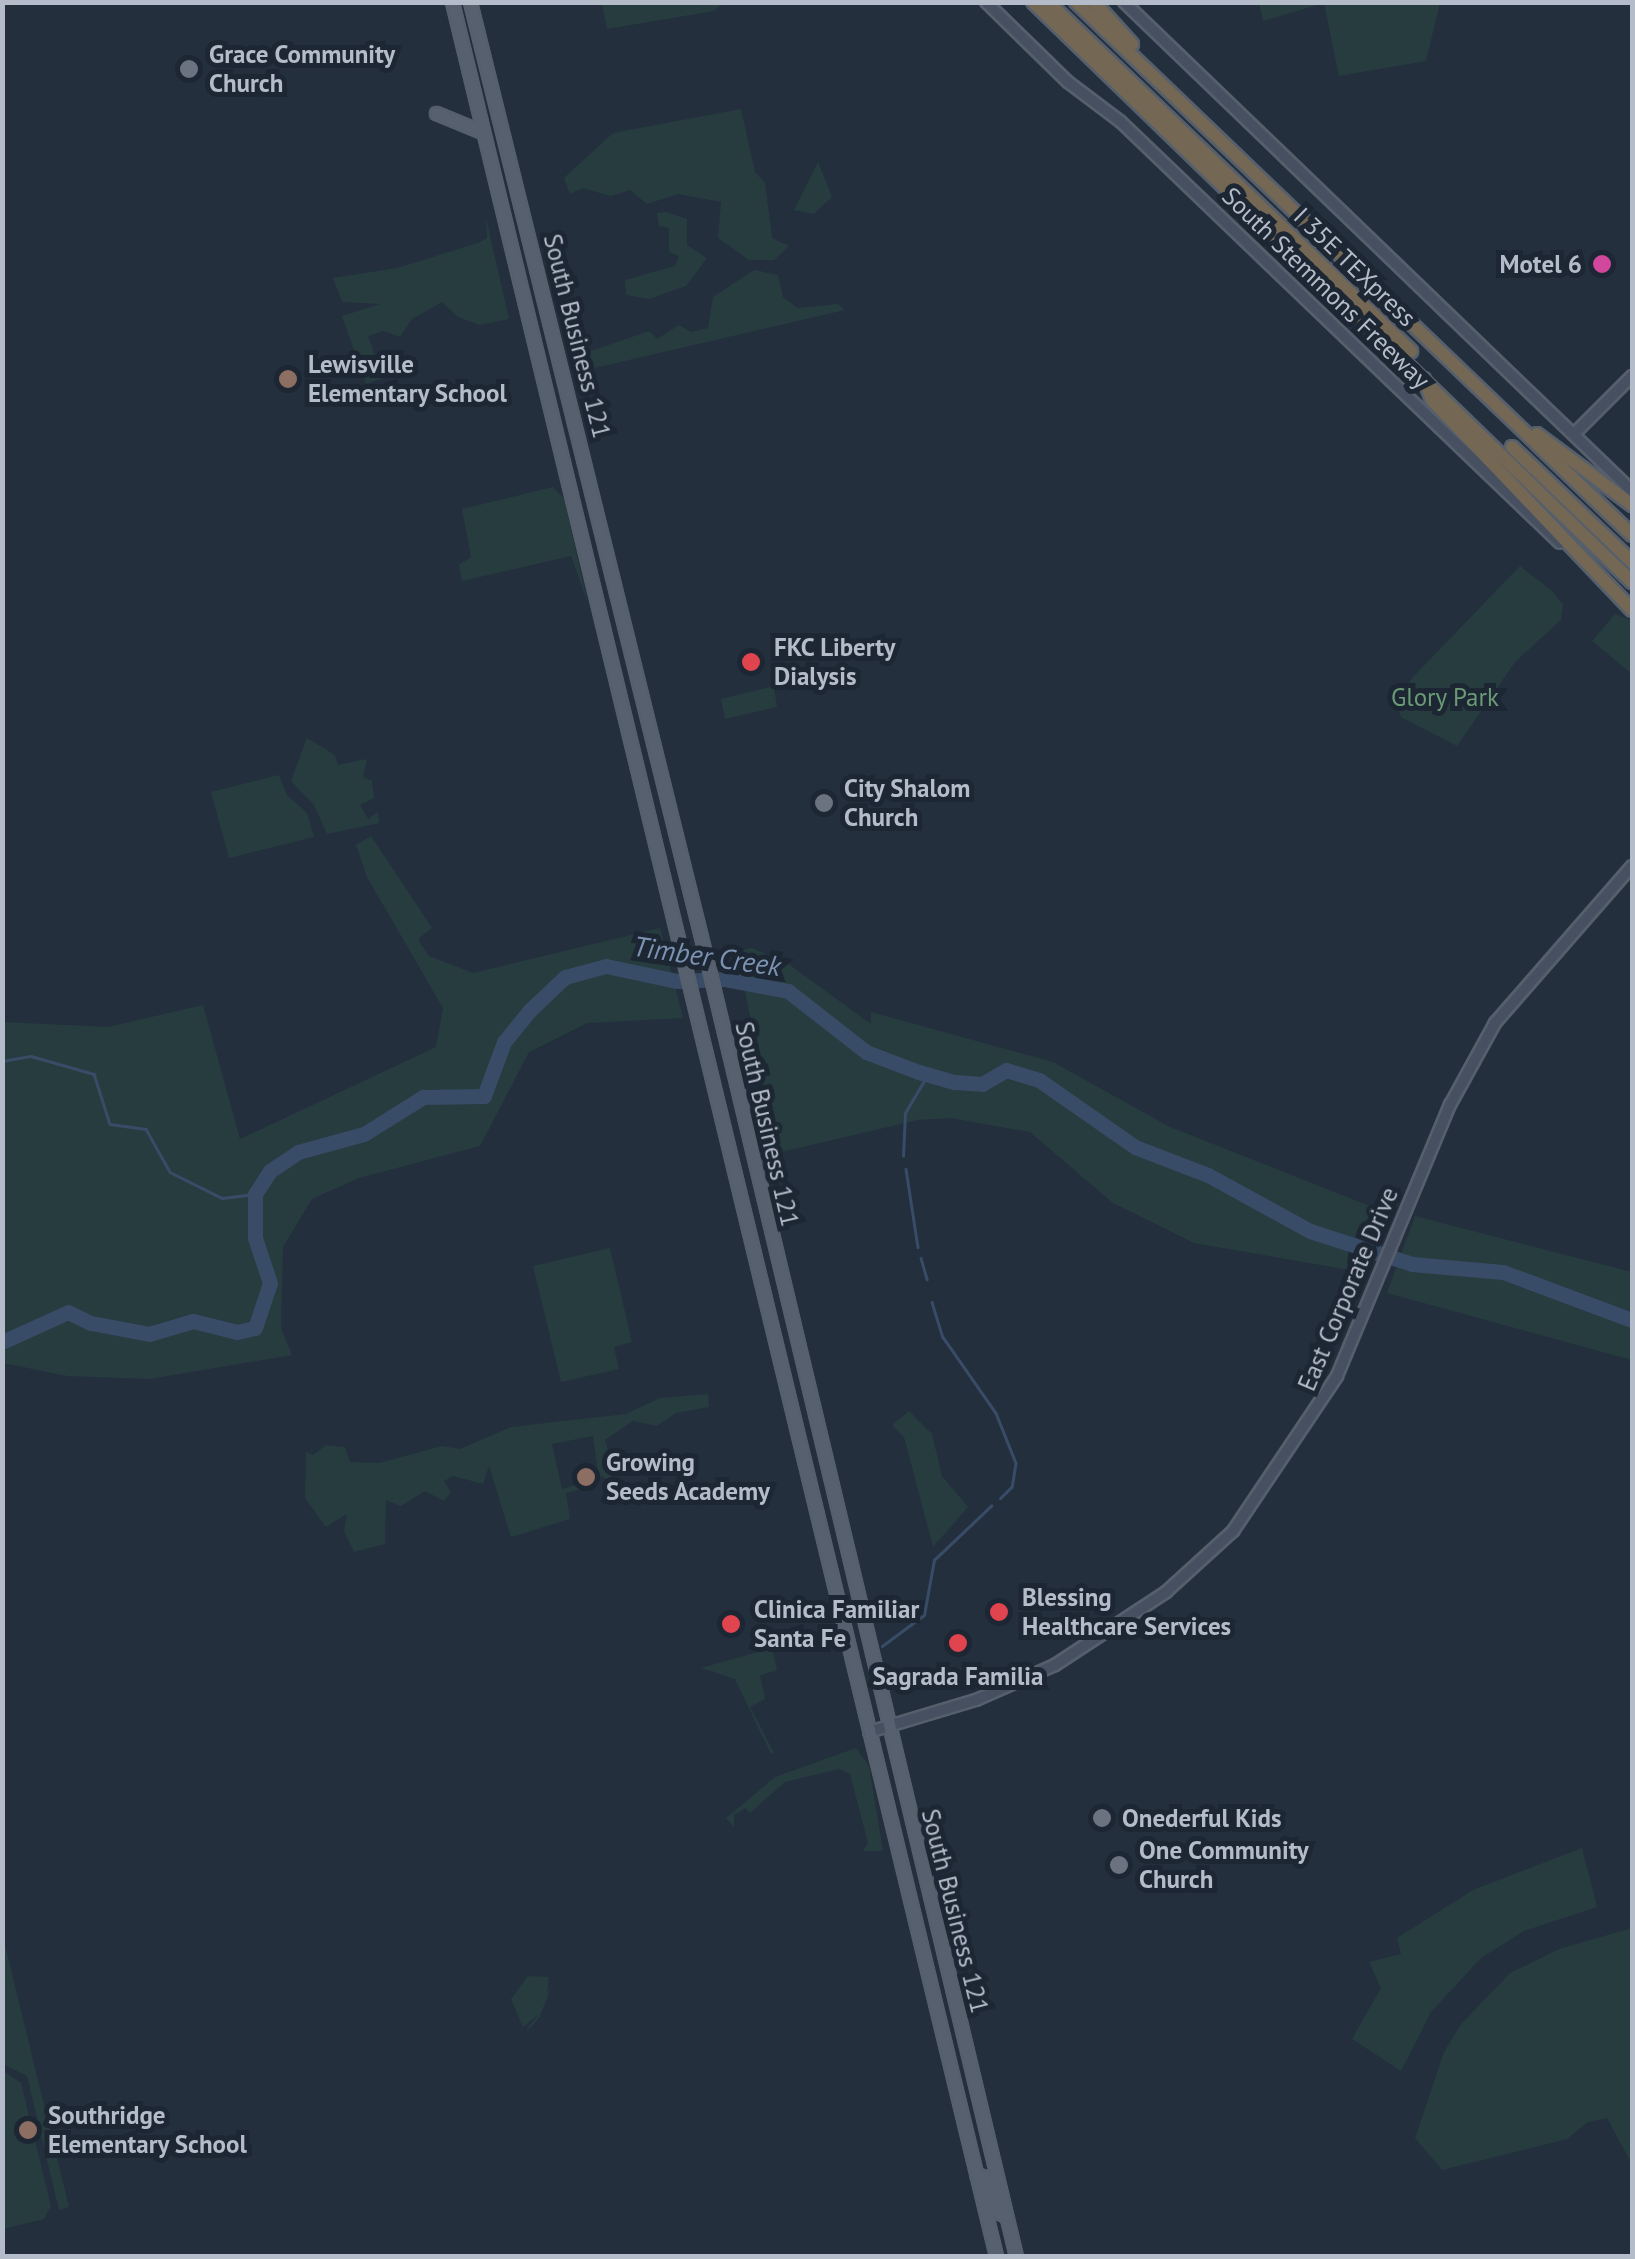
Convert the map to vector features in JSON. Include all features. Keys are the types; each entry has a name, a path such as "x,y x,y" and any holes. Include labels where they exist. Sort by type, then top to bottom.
{"highway":[{"name":"South Stemmons Freeway","path":"1034,2 1421,372 1632,582"},
{"name":"I 35E TEXpress","path":"1048,2 1632,562"},
{"name":"South Stemmons Freeway","path":"1076,2 1632,535"},
{"path":"1094,2 1194,112"},
{"path":"1421,372 1432,400 1632,610"},
{"path":"1490,400 1632,505"}],"main road":[{"name":"South Business 121","path":"452,2 996,2256"},
{"name":"South Business 121","path":"470,2 1016,2256"},
{"name":"South Stemmons Freeway","path":"986,2 1121,122 1632,610"},
{"path":"1124,2 1632,491"},
{"path":"436,114 463,120 484,135"},
{"path":"1574,434 1632,376"},
{"name":"East Corporate Drive","path":"869,1732 976,1700 1055,1665 1138,1613 1201,1562 1260,1499 1306,1430 1377,1281 1406,1203 1495,1023 1632,866"},
{"path":"922,1948 940,1944"},
{"path":"976,2174 984,2177 995,2210 1006,2216"}],"green space":[{"path":"602,2 724,3 714,11 607,29"},
{"path":"1259,2 1440,3 1426,61 1339,76 1324,3 1263,21"},
{"path":"741,109 755,172 765,183 772,238 789,246 774,260 749,260 718,238 721,202 678,194 647,204 630,190 611,196 582,188 570,194 564,178 613,133"},
{"path":"818,162 832,197 814,214 794,210"},
{"path":"657,213 687,219 687,245 707,258 686,286 649,299 626,295 625,280 675,266 679,256 669,252 669,228 659,226"},
{"path":"486,218 509,319 480,325 458,317 442,302 412,319 400,337 383,331 368,336 383,378 366,384 342,316 380,304 342,302 333,278 397,268 478,243 487,238"},
{"path":"754,270 778,275 783,297 798,308 838,304 845,310 577,372 572,358 649,331 657,339 679,325 691,332 708,328 713,297"},
{"path":"553,487 564,498 588,604 571,556 462,581 459,565 471,557 462,509"},
{"name":"Glory Park","path":"1520,566 1563,604 1561,620 1515,662 1457,746 1401,717 1395,702 1414,676"},
{"path":"1615,614 1632,620 1632,674 1592,641"},
{"path":"774,686 777,707 725,719 721,699"},
{"path":"307,738 335,755 338,765 367,759 363,777 372,781 374,798 360,805 368,819 378,812 379,823 327,834 314,805 291,781"},
{"path":"279,775 287,795 307,813 314,837 229,858 211,792"},
{"path":"371,836 432,928 418,939 429,956 473,973 660,928 683,1018 587,1023 529,1052 480,1146 359,1178 312,1199 283,1247 281,1328 292,1355 150,1379 67,1376 3,1363 3,1022 108,1027 203,1005 240,1139 436,1047 443,1008 367,877 356,845"},
{"path":"752,948 787,963 871,1024 871,1012 1053,1062 1170,1127 1390,1214 1367,1273 1194,1243 1113,1203 1030,1132 950,1118 918,1120 777,1153 737,951"},
{"path":"1415,1216 1632,1272 1632,1360 1387,1293"},
{"path":"610,1248 632,1342 614,1347 619,1369 561,1382 533,1266"},
{"path":"708,1394 709,1407 676,1413 657,1426 633,1421 605,1440 614,1470 609,1481 598,1474 593,1436 552,1444 562,1489 589,1481 591,1487 566,1493 570,1519 511,1537 489,1466 483,1484 453,1476 444,1481 451,1492 444,1501 425,1491 401,1506 386,1500 385,1544 354,1552 344,1531 347,1514 326,1527 305,1498 306,1452 313,1455 326,1445 345,1447 350,1462 379,1463 442,1446 460,1449 511,1427 626,1414 660,1398"},
{"path":"909,1411 932,1434 942,1476 968,1507 933,1547 904,1437 892,1425"},
{"path":"772,1648 777,1670 760,1675 765,1699 750,1707 774,1753 771,1754 735,1679 701,1668"},
{"path":"856,1748 869,1766 883,1851 863,1851 868,1843 850,1774 839,1769 785,1782 750,1813 745,1808 734,1815 734,1827 726,1818 775,1777"},
{"path":"1582,1848 1597,1907 1524,1931 1481,1958 1431,2012 1401,2071 1352,2039 1381,1988 1369,1962 1401,1954 1397,1938 1473,1890"},
{"path":"1632,1928 1632,2164 1607,2118 1588,2122 1567,2139 1442,2170 1415,2138 1444,2052 1462,2023 1510,1973 1559,1949"},
{"path":"3,1937 69,2207 59,2210 27,2076 3,2064"},
{"path":"528,1976 549,1977 547,1995 554,1980 540,2016 526,2030 539,2014 523,2027 511,1999"},
{"path":"3,2071 21,2083 51,2206 44,2219 3,2229"}],"waterway":[{"name":"Timber Creek","path":"2,1342 68,1312 91,1323 149,1334 193,1321 237,1332 255,1328 270,1283 255,1238 255,1194 270,1171 298,1152 364,1134 423,1097 484,1096 504,1042 529,1011 565,977 606,966 677,981 724,979 788,991 866,1052 919,1072 955,1082 982,1084 1006,1070 1039,1080 1135,1147 1208,1175 1310,1231 1412,1264 1503,1272 1632,1320"},
{"path":"2,1061 31,1056 94,1074 110,1124 146,1129 170,1172 222,1198 255,1194"},
{"path":"903,1156 905,1113 928,1074"},
{"path":"906,1169 918,1247"},
{"path":"921,1258 927,1279"},
{"path":"932,1302 943,1337 996,1413 1016,1463 1012,1487 1001,1498"},
{"path":"882,1646 924,1615 934,1560 991,1506"}],"place":[{"name":"Grace Community Church","path":"189,69"},
{"name":"Motel 6","path":"1602,264"},
{"name":"Lewisville Elementary School","path":"288,379"},
{"name":"FKC Liberty Dialysis","path":"751,662"},
{"name":"City Shalom Church","path":"824,803"},
{"name":"Growing Seeds Academy","path":"586,1477"},
{"name":"Blessing Healthcare Services","path":"999,1612"},
{"name":"Clinica Familiar Santa Fe","path":"731,1624"},
{"name":"Sagrada Familia","path":"958,1643"},
{"name":"Onederful Kids","path":"1102,1818"},
{"name":"One Community Church","path":"1119,1865"},
{"name":"Southridge Elementary School","path":"28,2130"}]}
